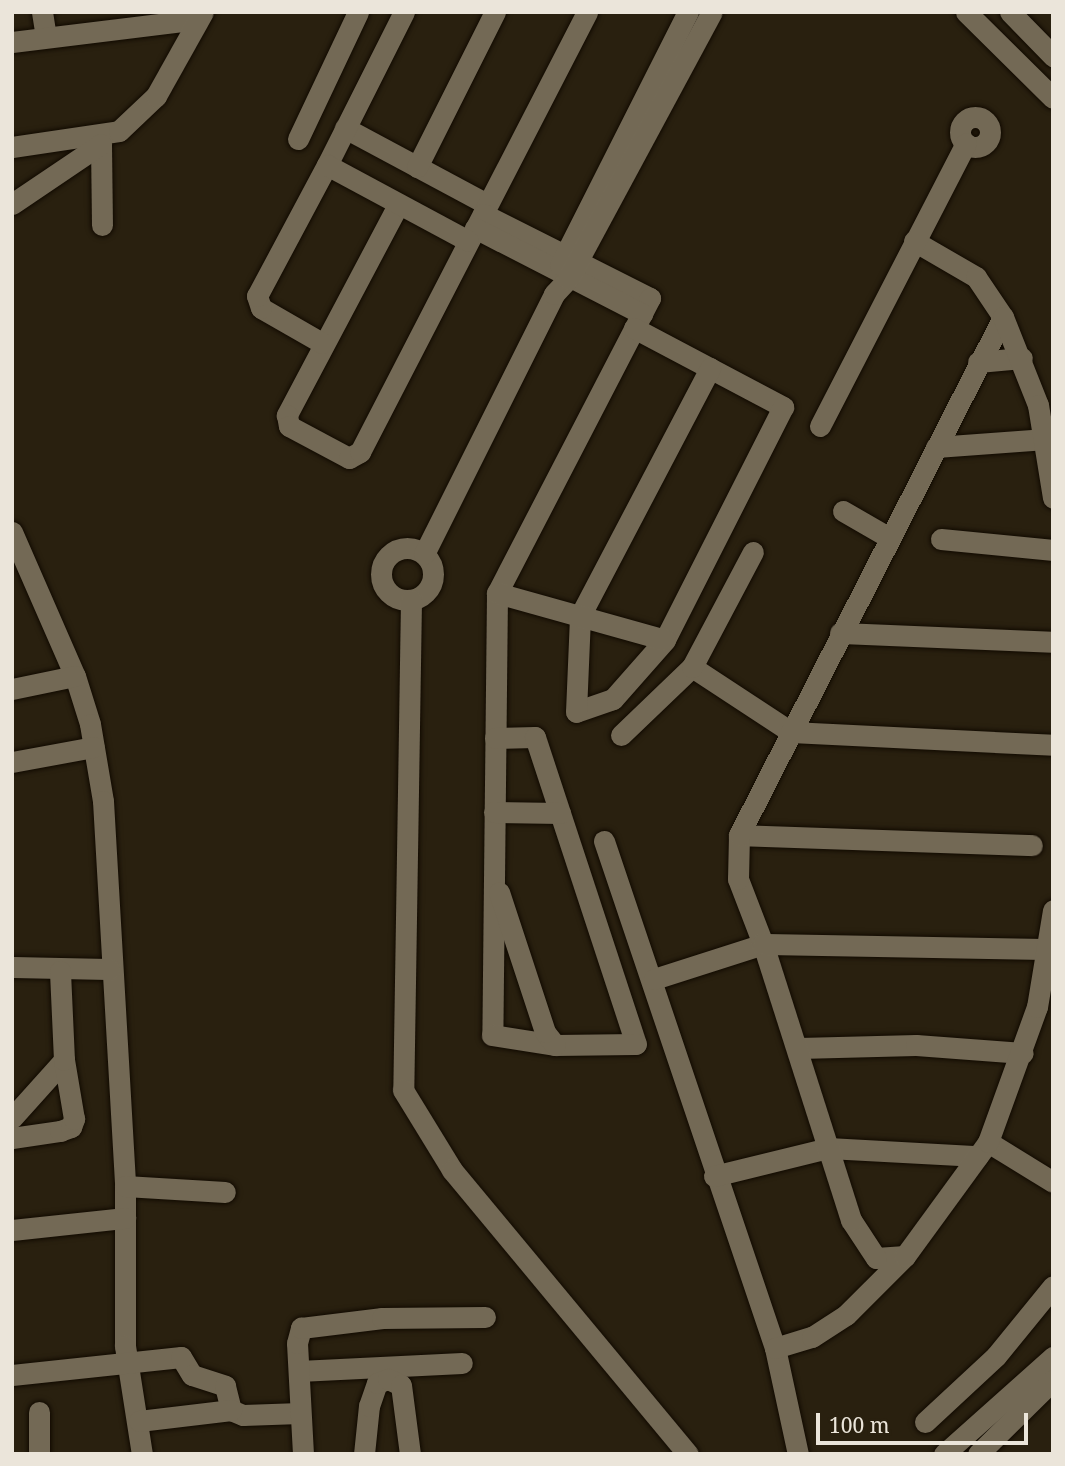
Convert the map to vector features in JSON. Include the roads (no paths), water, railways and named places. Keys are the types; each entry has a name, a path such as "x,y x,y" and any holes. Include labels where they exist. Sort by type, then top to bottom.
{"street":[{"path":"42,12 46,37"},
{"path":"298,139 358,12"},
{"path":"322,343 261,308 257,296 404,12"},
{"path":"417,167 495,12"},
{"path":"398,205 322,343 286,422 353,458 587,12"},
{"path":"424,554 396,550 381,567 382,582 390,594 411,600 426,592 433,577 424,554 565,272 688,12"},
{"path":"565,272 712,12"},
{"path":"966,12 999,41 1053,98"},
{"path":"999,41 1014,15 1053,56"},
{"path":"12,42 201,16"},
{"path":"12,147 119,131 156,96 201,16"},
{"path":"345,128 417,167 478,222 565,272 710,368 783,407 665,640 613,699 576,712 580,616 710,368"},
{"path":"820,426 966,143"},
{"path":"12,204 101,144 102,225"},
{"path":"327,165 398,205 478,222"},
{"path":"914,241 976,277 1003,317 1022,358 1046,439 1053,498"},
{"path":"875,1286 869,1252 851,1220 799,1048 737,879 738,835 888,537 1003,317"},
{"path":"495,738 535,737 636,1044 555,1045 492,1035 494,812 495,738 497,593 638,321"},
{"path":"978,362 1022,358"},
{"path":"936,447 1046,439"},
{"path":"843,510 888,537"},
{"path":"12,532 75,676 94,747 110,860 108,969 125,1186 129,1366 142,1454"},
{"path":"941,538 1053,550"},
{"path":"621,735 692,667 752,552"},
{"path":"497,593 665,640"},
{"path":"411,600 403,1090 452,1170 688,1454"},
{"path":"840,633 1053,642"},
{"path":"692,667 791,732 1053,745"},
{"path":"12,690 75,676"},
{"path":"12,762 94,747"},
{"path":"494,812 559,813"},
{"path":"738,835 1031,845"},
{"path":"604,841 654,979 714,1177 775,1348 798,1454"},
{"path":"494,875 545,1032 555,1045"},
{"path":"775,1348 812,1337 846,1315 905,1256 983,1149 1023,1054 1053,910"},
{"path":"654,979 763,944 1047,949"},
{"path":"12,967 60,971 108,969"},
{"path":"12,1138 71,1128 74,1119 64,1060 60,971"},
{"path":"799,1048 916,1045 1023,1054"},
{"path":"12,1118 64,1060"},
{"path":"714,1177 828,1148 983,1149 1053,1182"},
{"path":"125,1186 225,1192"},
{"path":"12,1230 125,1218"},
{"path":"869,1252 876,1258 905,1256"},
{"path":"925,1422 996,1356 1053,1286"},
{"path":"303,1454 299,1371 301,1328 382,1318 485,1317"},
{"path":"12,1375 129,1366 181,1357 192,1376 225,1386 231,1410"},
{"path":"944,1454 1053,1357"},
{"path":"299,1371 462,1363"},
{"path":"364,1454 369,1406 377,1383 388,1378 401,1385 410,1454"},
{"path":"978,1454 1053,1380"},
{"path":"139,1421 231,1410 243,1415 300,1413"},
{"path":"38,1412 39,1454"}]}
